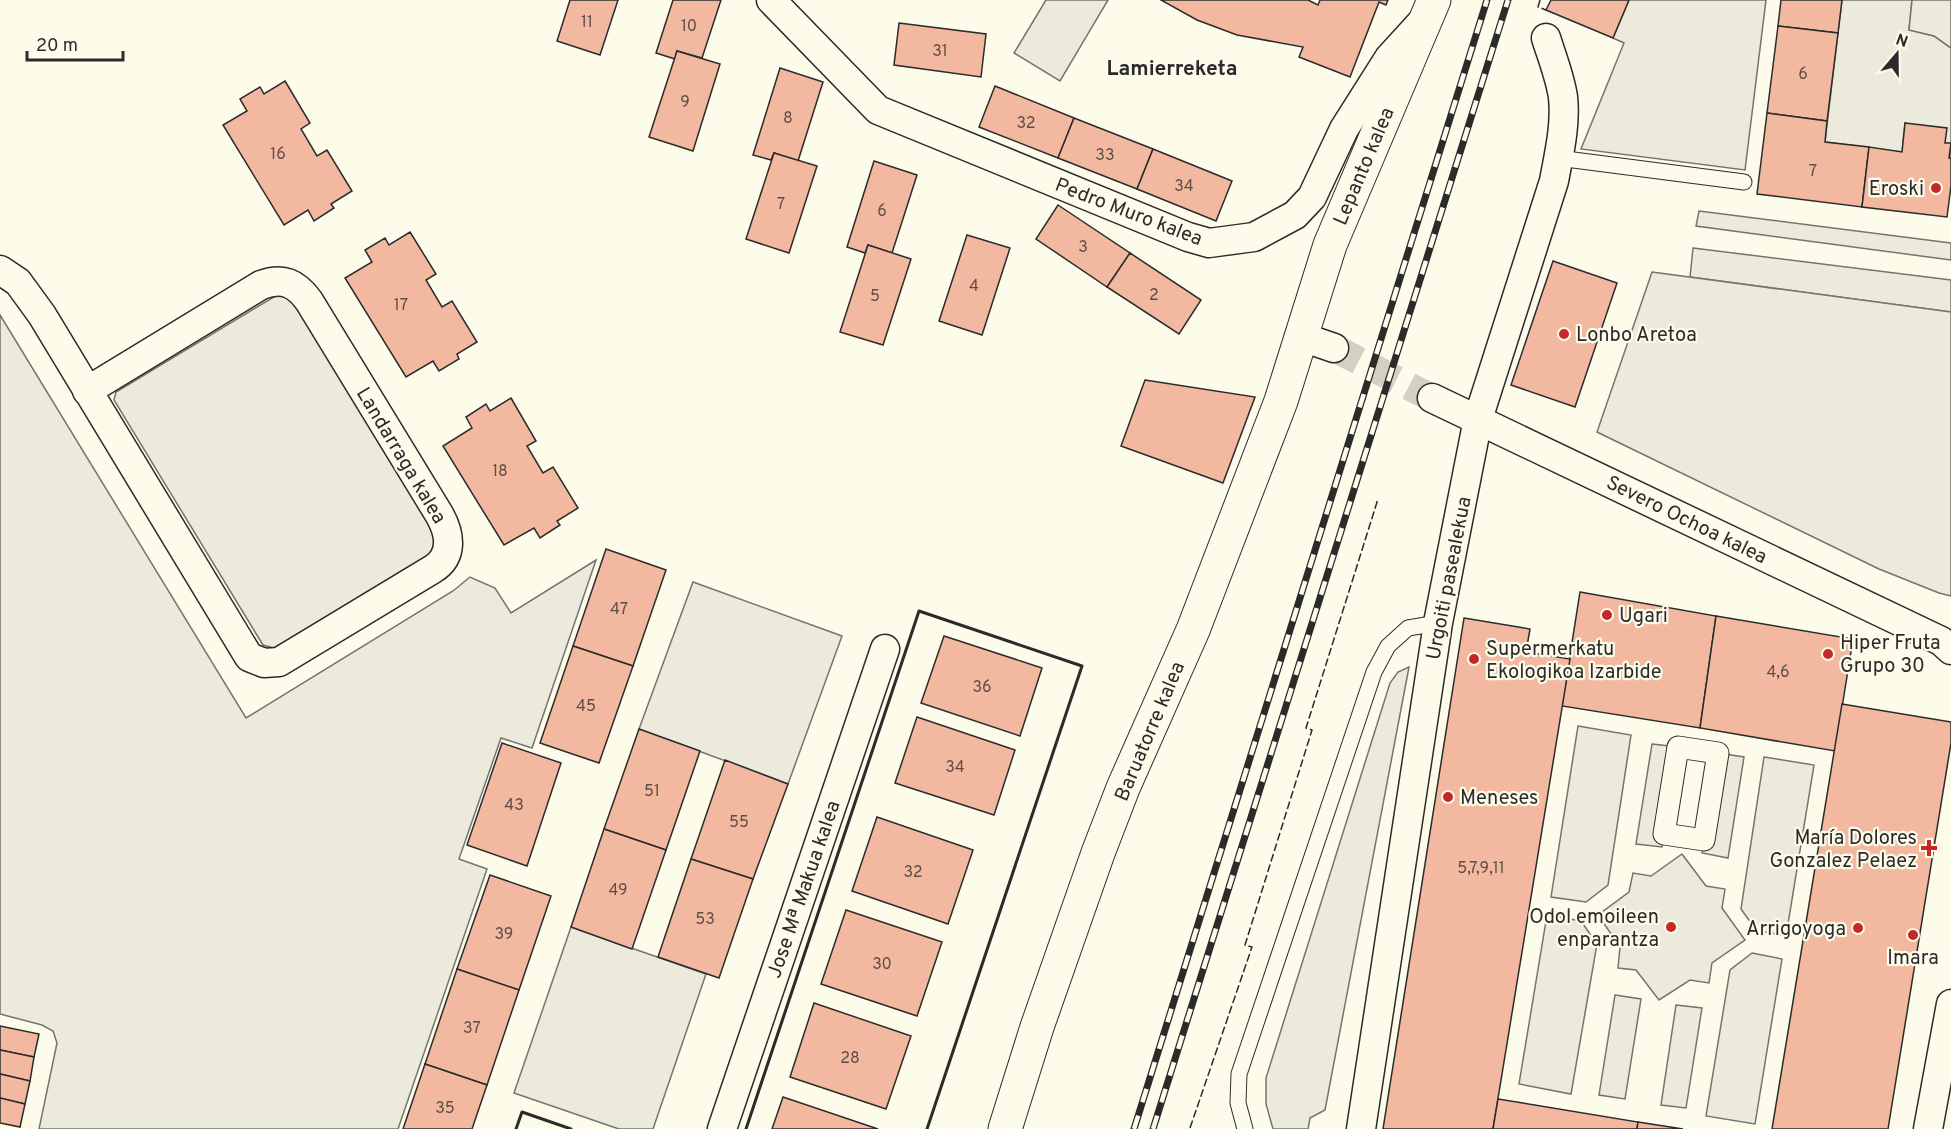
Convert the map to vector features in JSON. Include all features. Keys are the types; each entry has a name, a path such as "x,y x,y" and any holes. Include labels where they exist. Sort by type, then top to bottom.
{"main road":[{"name":"Lepanto kalea","path":"1302,336 1329,245 1432,6"},
{"name":"Baruatorre kalea","path":"1005,1129 1037,1027 1098,853 1123,788 1192,630 1281,401 1302,336"}],"street":[{"name":"Pedro Muro kalea","path":"771,0 878,110 1188,237 1209,243 1254,237 1295,215 1312,197 1344,129 1389,58 1432,6"},
{"name":"Urgoiti pasealekua","path":"1361,1129 1438,623 1478,419 1554,181 1563,132 1563,98 1546,38"},
{"name":"Landarraga kalea","path":"0,270 18,282 26,291 249,657 264,663 279,662 433,569 439,565 446,554 448,531 439,514 309,301 294,285 280,281 261,285 87,391"},
{"path":"1302,336 1334,348"},
{"name":"Severo Ochoa kalea","path":"1432,398 1948,644"},
{"name":"Jose Mª Makua kalea","path":"722,1129 885,649"},
{"path":"1928,1129 1951,1004"}],"lane":[{"path":"1558,158 1744,182"},
{"path":"1245,1129 1238,1103 1239,1074 1374,672 1388,645 1408,628 1438,623"}],"shaded area":[{"path":"1046,0 1108,0 1060,81 1014,53"},
{"path":"1629,0 1766,0 1745,170 1581,149 1624,43 1613,38"},
{"path":"1842,0 1912,0 1909,30 1934,36 1951,48 1951,144 1905,123 1902,152 1825,142"},
{"path":"1912,0 1951,0 1951,48 1934,36 1909,30"},
{"path":"1699,211 1951,243 1951,260 1696,226"},
{"path":"1693,248 1951,280 1951,312 1690,277"},
{"path":"1652,272 1951,312 1951,596 1879,569 1597,432"},
{"path":"282,292 292,294 441,539 438,549 274,648 263,645 114,400 116,392"},
{"path":"0,315 246,718 453,591 470,577 495,588 511,613 596,560 532,748 501,738 459,859 487,869 398,1129 39,1129 57,1043 53,1031 42,1025 0,1014"},
{"path":"693,582 842,636 788,784 639,729"},
{"path":"1409,667 1325,1110 1310,1118 1308,1129 1273,1129 1266,1104 1266,1078 1390,683 1398,672"},
{"path":"1578,726 1631,735 1608,885 1586,902 1551,897"},
{"path":"1652,744 1678,747 1662,847 1636,844"},
{"path":"1718,753 1744,757 1728,858 1702,853"},
{"path":"1764,757 1814,765 1786,936 1756,930 1741,909"},
{"name":"Odol emoileen enparantza","path":"1682,854 1706,886 1725,889 1722,908 1745,940 1712,963 1709,983 1690,980 1659,1000 1636,970 1618,968 1620,947 1598,915 1629,892 1633,873 1651,876"},
{"path":"1547,915 1581,921 1597,944 1571,1094 1519,1084"},
{"path":"571,927 706,974 653,1129 619,1129 514,1093"},
{"path":"1752,953 1782,959 1755,1124 1706,1116 1730,970"},
{"path":"1615,995 1641,999 1625,1099 1599,1095"},
{"path":"1676,1005 1702,1008 1686,1108 1661,1105"}],"building":[{"path":"570,0 618,0 600,55 557,41"},
{"path":"673,0 721,0 702,58 677,51 675,59 656,53"},
{"path":"1161,0 1308,0 1318,5 1320,0 1388,0 1386,5 1379,2 1350,77 1299,57 1303,47 1237,35 1197,20"},
{"path":"1551,0 1629,0 1613,38 1546,10"},
{"path":"1781,0 1842,0 1838,33 1778,26"},
{"path":"899,23 986,34 981,77 894,65"},
{"path":"1778,26 1838,33 1827,121 1767,113"},
{"path":"677,51 720,64 693,151 649,137"},
{"path":"780,68 823,82 798,161 774,153 771,160 753,155"},
{"path":"285,81 310,123 301,129 317,156 327,150 352,191 331,204 334,208 314,221 308,210 284,225 223,125 247,111 240,99 260,87 264,94"},
{"path":"995,86 1074,118 1058,158 979,127"},
{"path":"1767,113 1827,121 1825,142 1869,147 1862,207 1757,194"},
{"path":"1074,118 1153,149 1137,189 1058,158"},
{"path":"1905,123 1947,128 1945,143 1951,143 1949,158 1951,158 1951,186 1947,217 1862,207 1869,147 1902,152"},
{"path":"1153,149 1232,181 1216,221 1137,189"},
{"path":"774,153 817,166 789,253 746,239"},
{"path":"874,161 917,175 892,253 868,245 865,253 847,247"},
{"path":"1058,205 1130,253 1107,287 1036,239"},
{"path":"410,232 436,274 426,280 442,307 452,301 477,342 457,354 459,359 439,371 433,361 406,377 345,278 372,262 365,250 385,238 389,245"},
{"path":"967,235 1010,248 982,335 939,321"},
{"path":"868,245 911,259 883,345 840,332"},
{"path":"1130,253 1201,300 1179,334 1107,287"},
{"name":"Lonbo Aretoa","path":"1553,261 1617,283 1575,407 1511,385"},
{"path":"1145,380 1255,397 1223,483 1121,446"},
{"path":"511,398 536,441 527,446 543,473 553,467 578,508 557,521 560,525 540,538 534,528 504,545 443,446 472,428 466,417 486,404 490,411"},
{"path":"606,549 666,570 633,666 573,646"},
{"path":"1580,592 1716,616 1700,728 1562,706"},
{"path":"1716,616 1853,639 1835,751 1700,728"},
{"path":"1464,618 1530,629 1526,652 1570,659 1493,1129 1383,1129"},
{"path":"944,636 1042,668 1020,736 921,703"},
{"path":"573,646 633,666 599,763 540,743"},
{"path":"1842,704 1951,722 1951,743 1888,1129 1772,1129"},
{"path":"917,717 1015,750 994,815 895,783"},
{"path":"639,729 700,751 666,850 604,829"},
{"path":"502,743 561,763 527,866 467,845"},
{"path":"725,760 788,784 753,879 691,859"},
{"path":"877,817 973,850 948,924 852,891"},
{"path":"604,829 666,850 632,949 571,927"},
{"path":"691,859 753,879 719,978 658,957"},
{"path":"490,875 551,896 519,990 457,969"},
{"path":"846,910 942,942 917,1016 821,984"},
{"path":"457,969 519,990 487,1085 425,1064"},
{"path":"814,1003 911,1036 886,1109 790,1077"},
{"path":"0,1026 39,1034 34,1057 0,1050"},
{"path":"0,1050 34,1057 30,1081 0,1074"},
{"path":"425,1064 487,1085 472,1129 403,1129"},
{"path":"0,1074 30,1081 25,1104 0,1098"},
{"path":"783,1097 878,1129 772,1129"},
{"path":"0,1098 25,1104 20,1127 0,1123"},
{"path":"1498,1099 1638,1122 1637,1129 1493,1129"},
{"path":"1638,1122 1683,1129 1637,1129"}],"tunnel":[{"path":"1334,348 1432,398"}],"railway":[{"path":"1134,1129 1487,0"},
{"path":"1153,1129 1508,0"}],"fence":[{"path":"1540,0 1538,7 1546,10"},
{"path":"1190,1128 1252,947 1245,945 1312,730 1306,728 1378,499"}],"wall":[{"path":"746,1129 919,611 1082,666 927,1129"},
{"path":"516,1129 522,1112 571,1129"}],"place":[{"name":"Eroski","path":"1936,188"},
{"name":"Lonbo Aretoa","path":"1564,334"},
{"name":"Ugari","path":"1607,615"},
{"name":"Hiper Fruta Grupo 30","path":"1828,654"},
{"name":"Supermerkatu Ekologikoa Izarbide","path":"1474,659"},
{"name":"Meneses","path":"1448,797"},
{"name":"María Dolores Gonzalez Pelaez","path":"1929,848"},
{"name":"Odol emoileen enparantza","path":"1671,927"},
{"name":"Arrigoyoga","path":"1858,928"},
{"name":"Imara","path":"1913,935"}],"district":[{"name":"Lamierreketa","path":"1172,68"}]}
